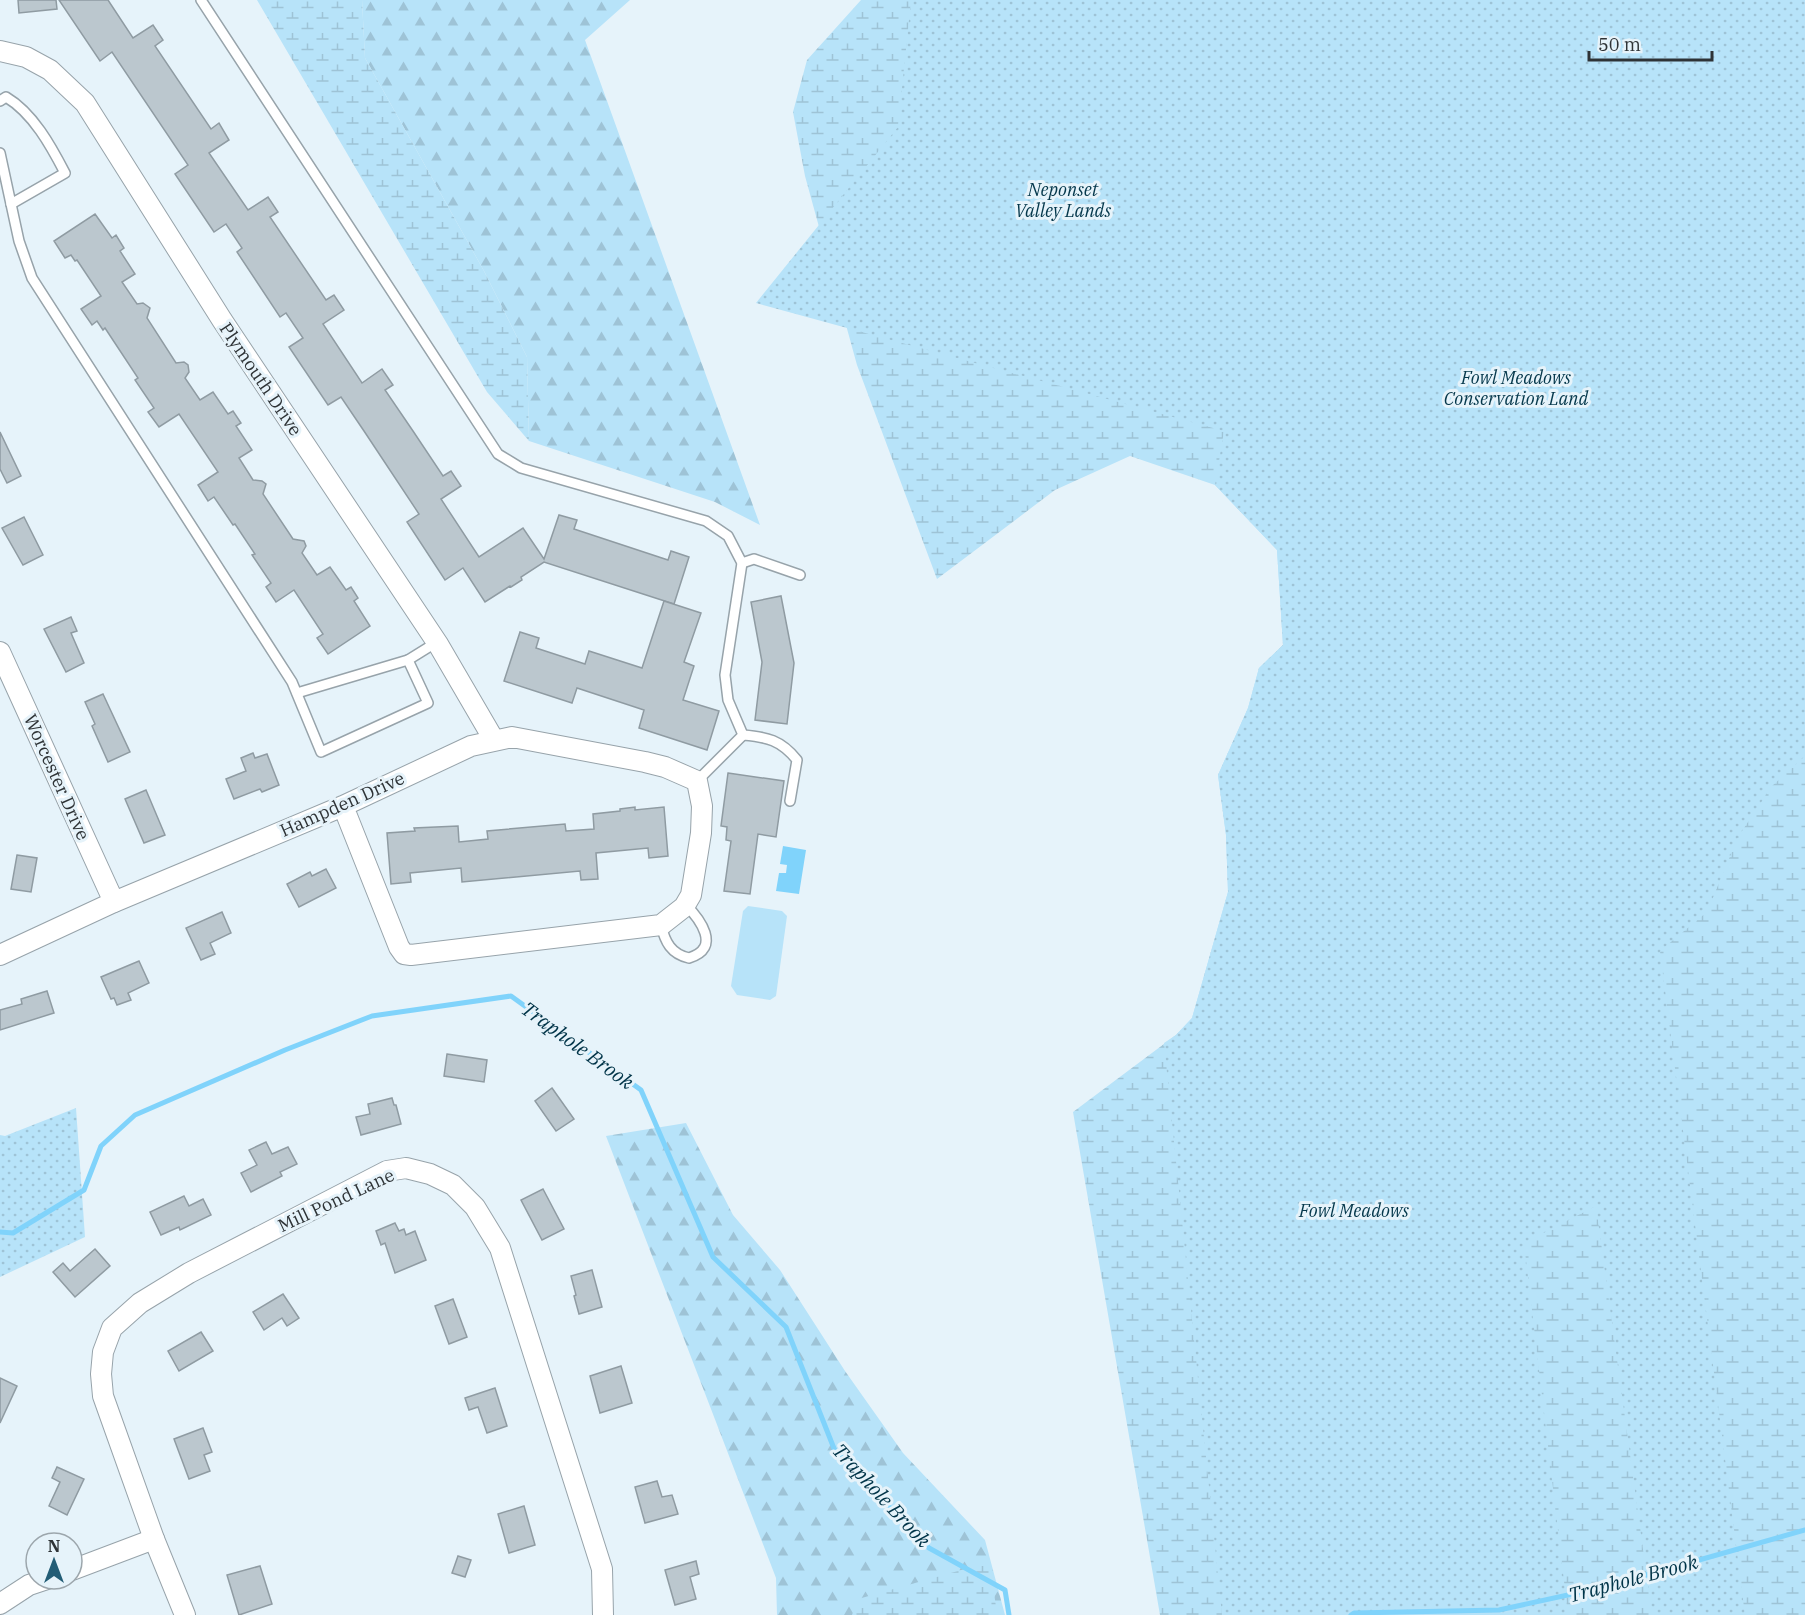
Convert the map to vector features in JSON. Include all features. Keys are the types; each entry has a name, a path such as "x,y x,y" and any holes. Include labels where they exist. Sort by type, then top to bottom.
{"street":[{"name":"Plymouth Drive","path":"0,51 26,57 50,70 85,103 222,320 437,642 494,740"},
{"name":"Worcester Drive","path":"0,652 114,902"},
{"name":"Hampden Drive","path":"0,955 114,902 343,806 471,746 494,740 512,738 645,762 665,767 697,781"},
{"path":"343,806 399,947 404,954 411,955 661,925 686,904 691,895 701,833 702,806 697,781"},
{"name":"Mill Pond Lane","path":"185,1615 154,1539 103,1396 101,1374 103,1352 112,1328 140,1303 189,1273 387,1171 406,1168 430,1174 453,1185 475,1207 500,1248 602,1569 603,1615"},
{"path":"84,1565 154,1539"},
{"path":"0,1604 24,1588"}],"lane":[{"path":"201,0 498,454 522,468 706,521 728,536 742,563 725,675 728,700 743,735"},
{"path":"0,101 6,97 20,106 53,150 65,173 12,204"},
{"path":"0,153 19,242 32,278 292,682 321,752 428,703 408,660"},
{"path":"742,563 753,559 800,575"},
{"path":"297,693 408,660 437,642"},
{"path":"697,781 743,735"},
{"path":"743,735 765,737 787,748 797,760 790,801"},
{"path":"661,925 664,936 674,952 689,958 701,952 706,932 686,904"}],"green space":[{"path":"257,0 362,0 365,58 484,271 527,357 529,441 487,392"},
{"path":"362,0 630,0 585,40 760,525 715,502 529,441 527,357 484,271 365,58"},
{"path":"861,0 1805,0 1805,1615 1160,1615 1073,1112 1176,1035 1192,1018 1228,892 1226,835 1218,775 1248,708 1259,668 1283,645 1277,550 1215,485 1130,456 1055,490 937,579 857,365 805,176 793,112 807,60"},
{"name":"Fowl Meadows Conservation Land","path":"911,0 1805,0 1805,756 1772,786 1738,837 1707,912 1660,951 1745,1615 1652,1615 1596,1206 1524,1243 1568,1615 1222,1615 1164,1043 1176,1035 1192,1018 1228,892 1226,835 1218,775 1248,708 1259,668 1283,645 1277,550 1215,485 1224,431 756,303 898,127"},
{"path":"748,906 782,911 787,916 776,996 770,1000 737,995 731,986 743,911"},
{"path":"76,1108 85,1237 0,1277 0,1135 5,1136"},
{"path":"686,1123 733,1215 780,1270 845,1371 903,1453 985,1540 1005,1615 777,1615 776,1578 606,1136"},
{"path":"990,1562 997,1615 852,1615 858,1599"}],"water":[{"path":"783,846 806,850 799,894 776,891 779,873 786,873 787,865 780,864"}],"building":[{"path":"18,0 56,0 57,9 19,13"},
{"path":"59,0 108,0 133,38 153,25 163,40 155,46 211,129 219,123 229,140 209,153 248,210 268,197 278,212 270,217 326,300 334,295 344,310 323,324 362,383 382,369 393,385 385,390 443,476 451,471 461,486 441,499 479,557 523,528 544,559 559,515 577,520 574,529 668,560 671,551 689,557 674,604 544,562 521,577 522,580 485,602 463,568 445,580 407,522 419,514 364,431 341,397 328,405 289,347 303,338 286,313 280,317 237,252 242,248 226,224 214,232 175,174 188,165 112,52 100,61"},
{"path":"95,214 112,238 116,235 124,248 120,251 135,274 122,282 137,304 143,303 150,308 147,318 176,363 184,362 188,365 189,372 185,378 200,400 213,392 228,414 233,411 241,423 236,426 252,450 239,458 253,480 266,484 263,494 293,539 304,541 306,546 302,553 317,575 330,567 346,590 351,587 358,598 354,601 370,626 328,654 317,638 323,634 294,590 276,602 266,587 271,583 235,524 233,525 214,497 208,501 198,485 218,472 179,414 159,427 148,412 154,408 135,380 138,378 105,328 103,330 97,321 92,325 81,309 101,296 77,260 75,261 71,255 65,258 54,241"},
{"path":"0,432 21,476 7,483 0,469"},
{"path":"24,517 43,555 23,565 2,528"},
{"path":"781,596 794,663 787,724 755,720 762,662 751,602"},
{"path":"664,601 701,613 684,662 694,666 683,700 719,711 707,750 639,728 644,710 577,688 572,703 504,681 520,632 539,638 536,648 585,664 589,651 642,668"},
{"path":"71,617 77,631 71,633 84,663 66,672 44,629"},
{"path":"103,694 130,752 108,762 92,726 95,724 85,702"},
{"path":"253,753 255,758 267,754 279,785 262,792 260,789 234,799 226,779 246,771 241,758"},
{"path":"728,773 784,781 776,837 758,834 750,894 724,891 731,841 726,840 727,827 721,826"},
{"path":"146,790 165,835 144,843 125,799"},
{"path":"635,807 635,810 664,807 668,856 649,858 648,848 596,853 598,879 581,880 580,871 462,882 461,868 410,873 411,882 391,884 387,833 415,831 414,828 458,826 459,842 488,839 487,831 565,824 566,831 594,829 593,814"},
{"path":"17,855 37,858 31,892 11,889"},
{"path":"326,869 336,888 299,907 287,884 310,872 312,876"},
{"path":"222,912 231,933 210,943 215,954 201,960 186,928"},
{"path":"139,961 149,983 128,993 131,1000 117,1005 114,998 111,999 101,977"},
{"path":"47,991 54,1013 0,1030 0,1010 22,1004 21,999"},
{"path":"447,1054 487,1060 484,1082 444,1076"},
{"path":"552,1088 574,1119 556,1131 535,1101"},
{"path":"392,1098 401,1124 361,1135 356,1117 370,1114 368,1104"},
{"path":"266,1142 272,1154 288,1147 297,1164 280,1172 282,1176 251,1192 241,1173 257,1165 249,1150"},
{"path":"543,1189 564,1229 542,1240 521,1200"},
{"path":"184,1196 189,1206 203,1199 211,1215 180,1230 179,1227 161,1235 150,1212"},
{"path":"395,1223 399,1231 404,1229 406,1235 415,1231 426,1260 395,1273 385,1243 381,1245 376,1231"},
{"path":"95,1249 110,1266 75,1297 53,1272 63,1263 70,1271"},
{"path":"592,1270 602,1307 579,1314 571,1276"},
{"path":"283,1294 299,1318 287,1326 282,1318 264,1330 253,1312"},
{"path":"453,1299 467,1337 449,1344 435,1306"},
{"path":"201,1332 213,1351 179,1371 168,1351"},
{"path":"621,1366 632,1403 600,1413 590,1376"},
{"path":"0,1378 17,1386 0,1423"},
{"path":"495,1388 507,1426 487,1433 478,1407 469,1410 465,1398"},
{"path":"203,1428 212,1452 204,1455 210,1471 189,1479 174,1439"},
{"path":"57,1467 84,1479 67,1515 49,1506 60,1482 52,1478"},
{"path":"657,1481 662,1497 672,1495 678,1514 645,1523 635,1487"},
{"path":"524,1506 535,1545 509,1553 498,1514"},
{"path":"458,1556 471,1560 465,1577 452,1573"},
{"path":"696,1561 699,1574 690,1577 696,1599 675,1605 665,1570"},
{"path":"260,1566 272,1604 239,1615 227,1575"}],"waterway":[{"name":"Traphole Brook","path":"0,1232 13,1233 84,1190 101,1146 135,1115 285,1050 372,1016 511,996 641,1090 713,1257 786,1327 835,1451 929,1548 1005,1590 1009,1615"},
{"name":"Traphole Brook","path":"1351,1615 1354,1613 1499,1610 1600,1588 1805,1530"}],"park label":[{"name":"Neponset Valley Lands","path":"1063,199"},
{"name":"Fowl Meadows","path":"1354,1210"}]}
